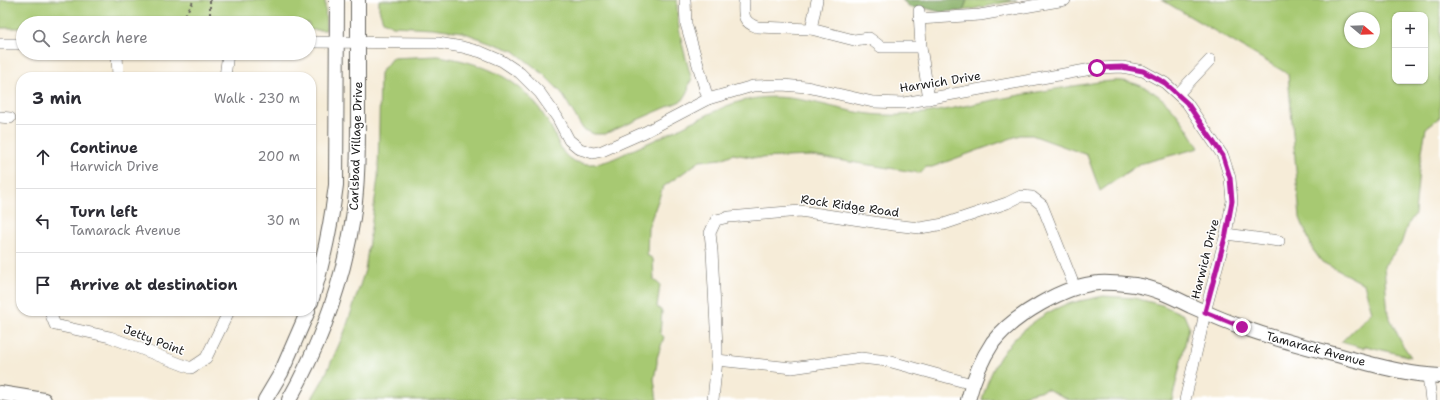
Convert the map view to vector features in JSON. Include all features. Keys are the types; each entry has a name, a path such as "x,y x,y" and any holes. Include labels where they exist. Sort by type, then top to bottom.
{"main road":[{"name":"Carlsbad Village Drive","path":"316,286 321,269 332,215 336,186 338,42 337,0"},
{"name":"Carlsbad Village Drive","path":"289,400 328,317 341,274 353,218 358,152 358,0"},
{"name":"Tamarack Avenue","path":"968,400 972,384 979,368 994,342 1010,324 1049,298 1076,288 1098,283 1136,285 1164,293 1220,319 1276,339 1386,368 1434,376"},
{"path":"265,400 281,373 306,316"},
{"path":"0,393 44,400"}],"street":[{"path":"686,0 686,24 708,99"},
{"path":"744,0 744,17 749,24 757,27 811,29 854,40 869,38 881,47 921,47"},
{"path":"811,29 817,0"},
{"path":"929,99 921,47 919,15 980,15 1065,0"},
{"name":"Harwich Drive","path":"316,42 438,43 481,52 502,61 520,73 540,93 557,117 569,140 580,150 593,153 602,151 645,132 708,99 753,86 782,85 807,87 873,102 904,103 1097,68 1122,67 1143,71 1165,83 1187,103 1223,156 1230,178 1232,201 1226,234 1205,312 1185,400"},
{"path":"0,44 16,44"},
{"path":"117,60 118,72"},
{"path":"226,72 227,60"},
{"path":"1178,94 1210,60"},
{"name":"Rock Ridge Road","path":"713,400 717,360 710,233 716,220 729,217 800,210 920,228 944,224 1007,203 1020,196 1032,197 1042,205 1076,288"},
{"path":"1226,234 1279,241"},
{"name":"Jetty Point","path":"51,316 55,325 110,337 191,368 206,358 227,316"},
{"path":"717,360 792,368 861,358 888,360 972,384"},
{"path":"1431,400 1434,376"}],"path":[{"path":"185,15 194,0"},
{"path":"210,0 210,16"}],"green space":[{"path":"0,0 325,0 326,30 316,30 316,16 16,16 16,28 0,28"},
{"path":"379,0 677,0 679,31 692,81 689,83 688,92 683,100 605,134 594,134 583,129 561,92 542,73 514,51 462,32 433,28 393,26 383,21 379,9"},
{"path":"902,0 967,0 963,11 940,12 925,8 911,8"},
{"path":"967,0 1017,0 963,11"},
{"path":"1162,0 1440,0 1440,117 1426,128 1419,169 1415,214 1407,226 1401,244 1384,266 1388,314 1402,344 1411,357 1366,346 1363,348 1341,342 1372,312 1364,284 1322,262 1313,250 1300,218 1288,74"},
{"path":"438,56 481,66 507,79 518,87 539,108 551,126 563,152 570,159 588,164 600,163 613,159 732,104 765,97 799,99 864,113 896,115 938,111 1020,95 1098,82 1117,81 1136,84 1149,89 1159,96 1178,115 1199,148 1139,164 1100,191 1087,155 1032,135 1020,135 932,167 926,167 921,173 812,156 757,158 733,154 721,159 700,161 663,187 648,228 647,255 653,259 654,280 660,285 657,307 662,311 660,333 664,337 657,358 654,379 657,400 311,400 324,378 345,331 365,270 378,178 380,73 392,58"},
{"path":"1103,296 1134,298 1162,305 1184,315 1189,327 1172,400 1070,400 1047,389 1003,400 982,400 994,367 1000,357 1020,333 1028,326 1046,314 1064,305"}],"route":[{"path":"1097,68 1122,67 1143,71 1165,83 1187,103 1223,156 1230,178 1232,201 1226,234 1205,312 1242,327"}]}
